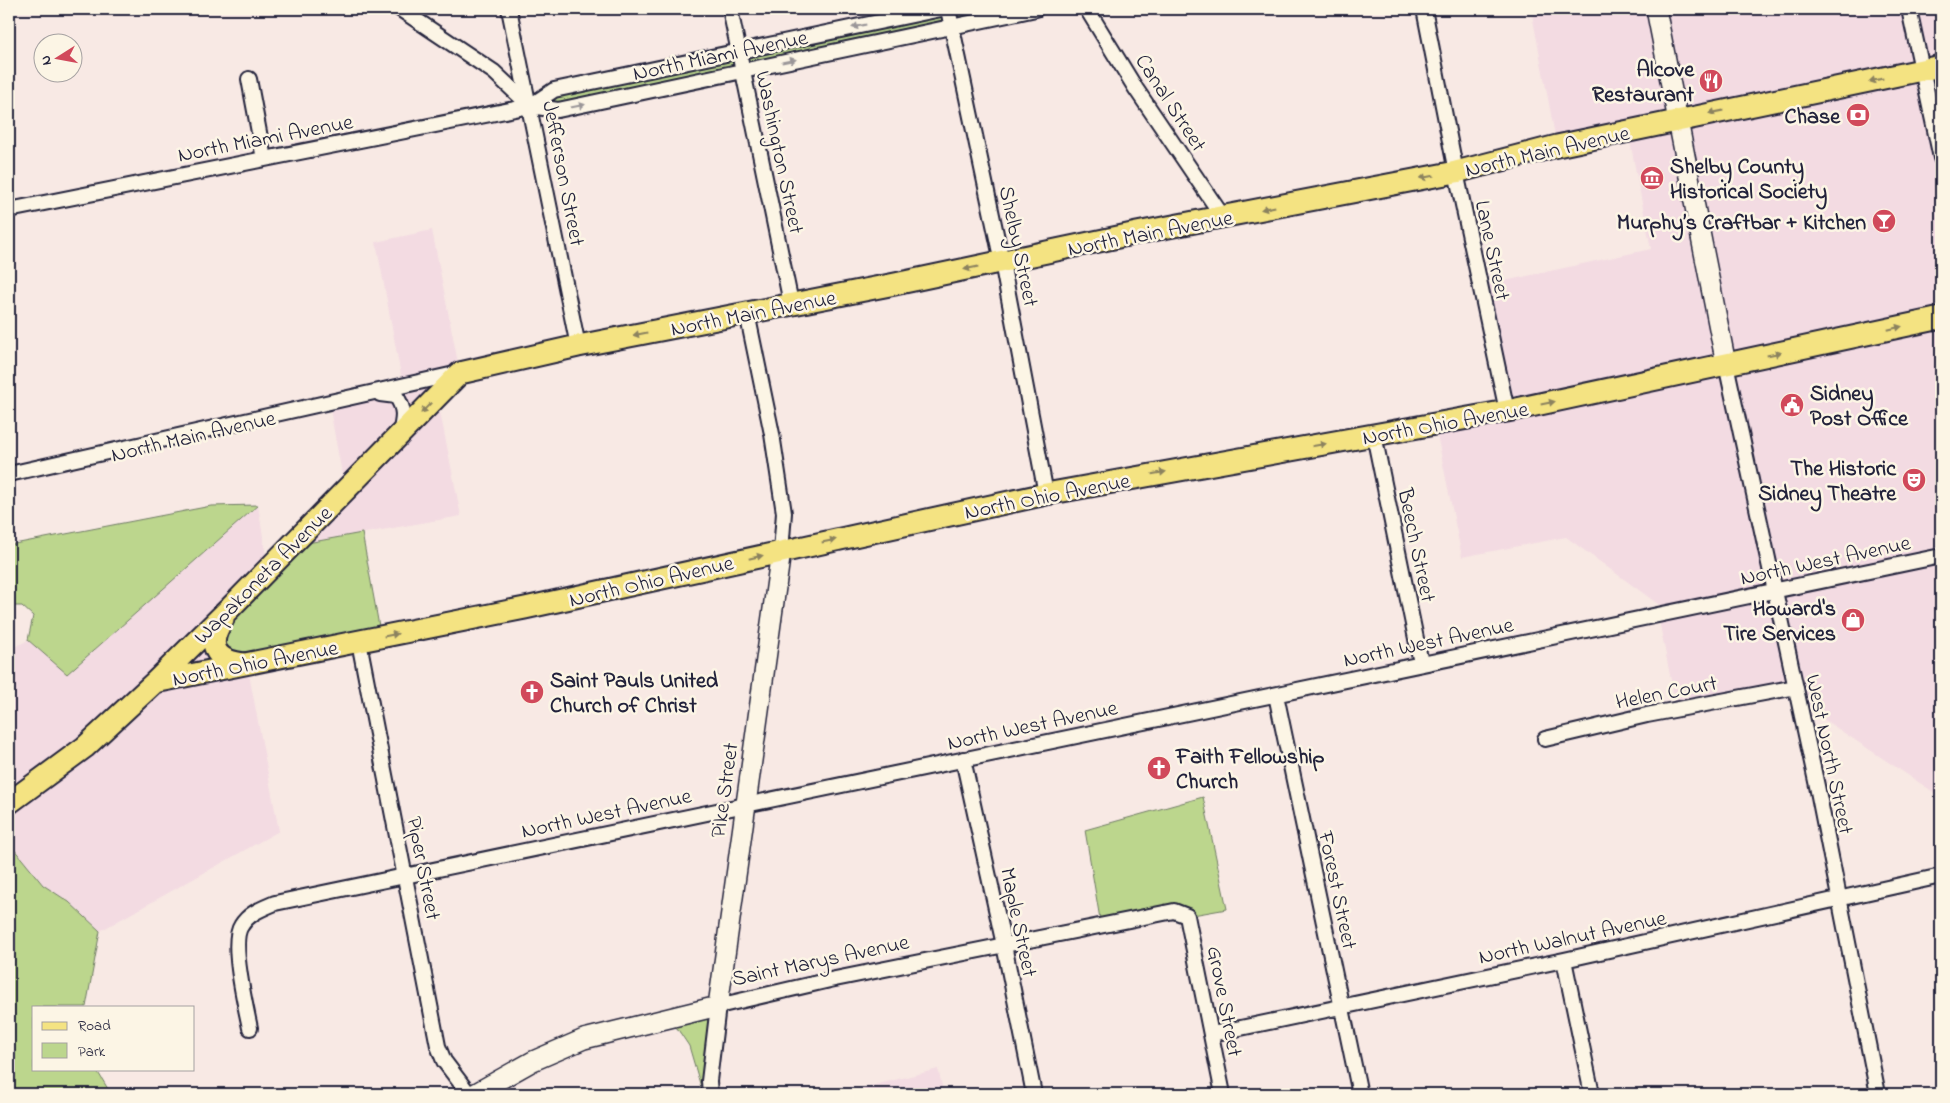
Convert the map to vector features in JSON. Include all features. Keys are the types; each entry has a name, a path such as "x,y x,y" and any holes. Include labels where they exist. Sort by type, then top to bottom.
{"main road":[{"path":"1656,9 1726,364"},
{"name":"North Main Avenue","path":"460,373 578,346 791,303 1456,172 1557,146 1932,68"},
{"name":"North Ohio Avenue","path":"155,682 525,608 1046,494 1507,412 1941,318"},
{"name":"Wapakoneta Avenue","path":"9,803 86,747 155,682 460,373"},
{"name":"Pike Street","path":"718,1006 781,552"},
{"path":"230,608 219,626 214,645 222,658 247,664"},
{"name":"Saint Marys Avenue","path":"474,1094 533,1061 584,1039 718,1006"}],"street":[{"path":"400,9 494,72 530,106"},
{"name":"Jefferson Street","path":"510,9 578,346"},
{"name":"Washington Street","path":"730,9 791,303"},
{"name":"North Miami Avenue","path":"530,106 554,90 941,9"},
{"name":"Shelby Street","path":"948,9 1002,262 1046,494"},
{"name":"North Miami Avenue","path":"9,210 530,106 558,110 1036,9"},
{"name":"Canal Street","path":"1087,9 1136,89 1222,217"},
{"name":"Lane Street","path":"1424,9 1456,172 1507,412"},
{"path":"1909,9 1932,68 1941,158"},
{"path":"249,79 264,159"},
{"path":"747,313 772,434 784,513 781,552"},
{"name":"West North Street","path":"1726,364 1796,687 1878,1094"},
{"name":"North Main Avenue","path":"9,474 460,373"},
{"path":"377,393 396,396 402,405 404,417 400,435"},
{"name":"Beech Street","path":"1374,435 1421,663"},
{"name":"North West Avenue","path":"250,1028 237,949 240,928 253,912 275,903 1941,556"},
{"name":"Piper Street","path":"359,642 438,1046 444,1061 469,1094"},
{"name":"Helen Court","path":"1545,738 1647,715 1796,687"},
{"name":"Forest Street","path":"1276,695 1360,1094"},
{"name":"Maple Street","path":"963,759 1004,945 1034,1094"},
{"name":"North Walnut Avenue","path":"1212,1034 1564,960 1941,876"},
{"name":"Saint Marys Avenue","path":"718,1006 830,980 1174,911 1187,916"},
{"name":"Grove Street","path":"1187,916 1223,1094"},
{"path":"1564,960 1592,1094"},
{"path":"710,1094 709,1081 718,1006"}],"shaded area":[{"path":"1531,9 1941,9 1941,797 1799,703 1795,687 1677,710 1658,615 1669,612 1566,537 1462,557 1435,425 1507,411 1481,286 1651,249 1628,131 1557,146"},
{"path":"432,230 460,373 437,397 461,516 291,546 345,490 329,404 403,386 376,242"},
{"path":"258,505 268,569 247,664 279,831 100,931 69,902 43,885 9,843 9,650 28,640 67,674"},
{"path":"938,1069 944,1094 843,1093"}],"green space":[{"path":"941,9 1036,9 558,110 530,106 554,90"},
{"path":"1941,66 1941,158 1923,70"},
{"path":"258,505 67,674 28,640 33,616 22,606 9,606 9,545 211,506"},
{"path":"362,533 381,637 247,664 214,637 291,546"},
{"path":"1203,797 1227,909 1187,916 1101,925 1085,830"},
{"path":"9,843 43,885 69,902 100,931 86,1006 32,1006 32,1070 97,1070 111,1094 9,1094"},
{"path":"718,1006 710,1094 703,1094 689,1046 677,1028 658,1020"}],"place":[{"name":"Alcove Restaurant","path":"1711,81"},
{"name":"Chase","path":"1858,115"},
{"name":"Shelby County Historical Society","path":"1652,178"},
{"name":"Murphy’s Craftbar + Kitchen","path":"1884,221"},
{"name":"Sidney Post Office","path":"1792,405"},
{"name":"The Historic Sidney Theatre","path":"1914,480"},
{"name":"Howard's Tire Services","path":"1853,620"},
{"name":"Saint Pauls United Church of Christ","path":"532,692"},
{"name":"Faith Fellowship Church","path":"1159,768"}]}
